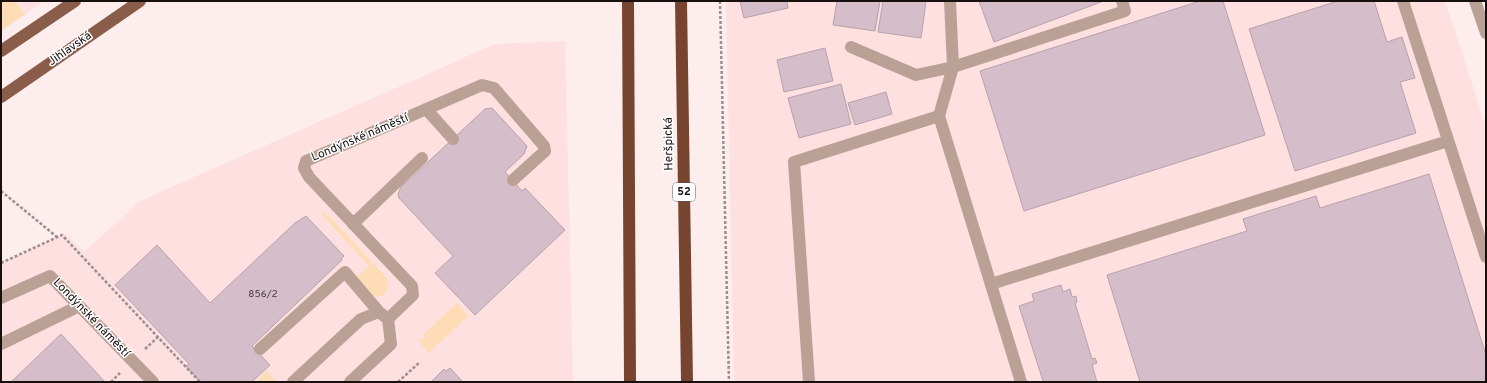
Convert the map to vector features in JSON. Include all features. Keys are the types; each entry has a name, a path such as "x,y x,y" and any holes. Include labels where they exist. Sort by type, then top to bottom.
{"highway":[{"path":"628,1 630,382"},
{"name":"Heršpická","path":"681,1 687,382"}],"main road":[{"path":"1,51 75,1"},
{"name":"Jihlavská","path":"1,97 140,1"}],"street":[{"path":"950,1 953,67 939,116 1021,382"},
{"path":"851,48 916,74 953,67 1125,11 1122,1"},
{"path":"1402,1 1486,257"},
{"path":"1475,1 1486,33"},
{"name":"Londýnské náměstí","path":"293,382 361,319 384,316 413,295 412,286 309,177 304,168 306,161 482,85 494,88 544,146 545,151 513,180"},
{"path":"426,109 453,139"},
{"path":"809,382 794,162 939,116"},
{"path":"991,284 1448,141"},
{"path":"353,224 422,158"},
{"path":"260,349 345,272 384,316 391,344 350,382"},
{"name":"Londýnské náměstí","path":"1,298 50,276 153,382"},
{"path":"1,344 79,306"}],"path":[{"path":"720,1 730,382"},
{"path":"1,191 57,238"},
{"path":"1,263 62,235 200,382"},
{"path":"398,382 420,362"}],"shaded area":[{"path":"1,1 44,1 1,31"},
{"path":"4,1 15,1 25,14 1,31 1,3"},
{"path":"726,1 1445,1 1486,127 1486,382 734,382"},
{"path":"565,41 573,382 1,382 1,264 66,234 84,252 140,201 495,44"},
{"path":"324,211 386,277 389,286 384,295 378,297 374,296 358,279 358,276 369,266 321,214"},
{"path":"457,303 468,316 430,352 428,352 418,340 419,338 422,340 425,337 423,335"},
{"path":"266,370 276,382 257,382"}],"building":[{"path":"740,1 787,1 788,8 744,18"},
{"path":"837,1 880,1 875,31 833,25"},
{"path":"883,1 926,1 921,38 878,32"},
{"path":"979,1 1100,1 1101,2 994,42"},
{"path":"1200,1 1223,1 1265,135 1024,211 980,71"},
{"path":"1338,1 1374,1 1387,42 1402,37 1415,78 1400,82 1416,133 1295,171 1249,29"},
{"path":"825,48 833,81 784,92 777,60"},
{"path":"841,84 851,124 799,138 788,98"},
{"path":"886,92 892,114 855,125 848,103"},
{"path":"492,108 527,146 524,154 505,172 522,191 525,188 565,230 475,315 435,273 453,256 399,198 398,194 401,187 485,109"},
{"path":"1429,174 1486,355 1486,382 1140,382 1107,275 1247,231 1243,219 1316,196 1320,208"},
{"path":"306,216 344,256 341,259 342,260 252,346 270,365 252,382 201,382 186,366 189,364 115,285 157,245 210,303 295,223"},
{"path":"1061,285 1063,292 1070,289 1072,297 1076,296 1077,302 1075,303 1092,359 1095,358 1097,363 1092,365 1097,382 1043,381 1019,306 1034,301 1032,294"},
{"path":"61,334 105,382 11,382"},
{"path":"450,368 463,382 431,382 444,369 446,371"}]}
